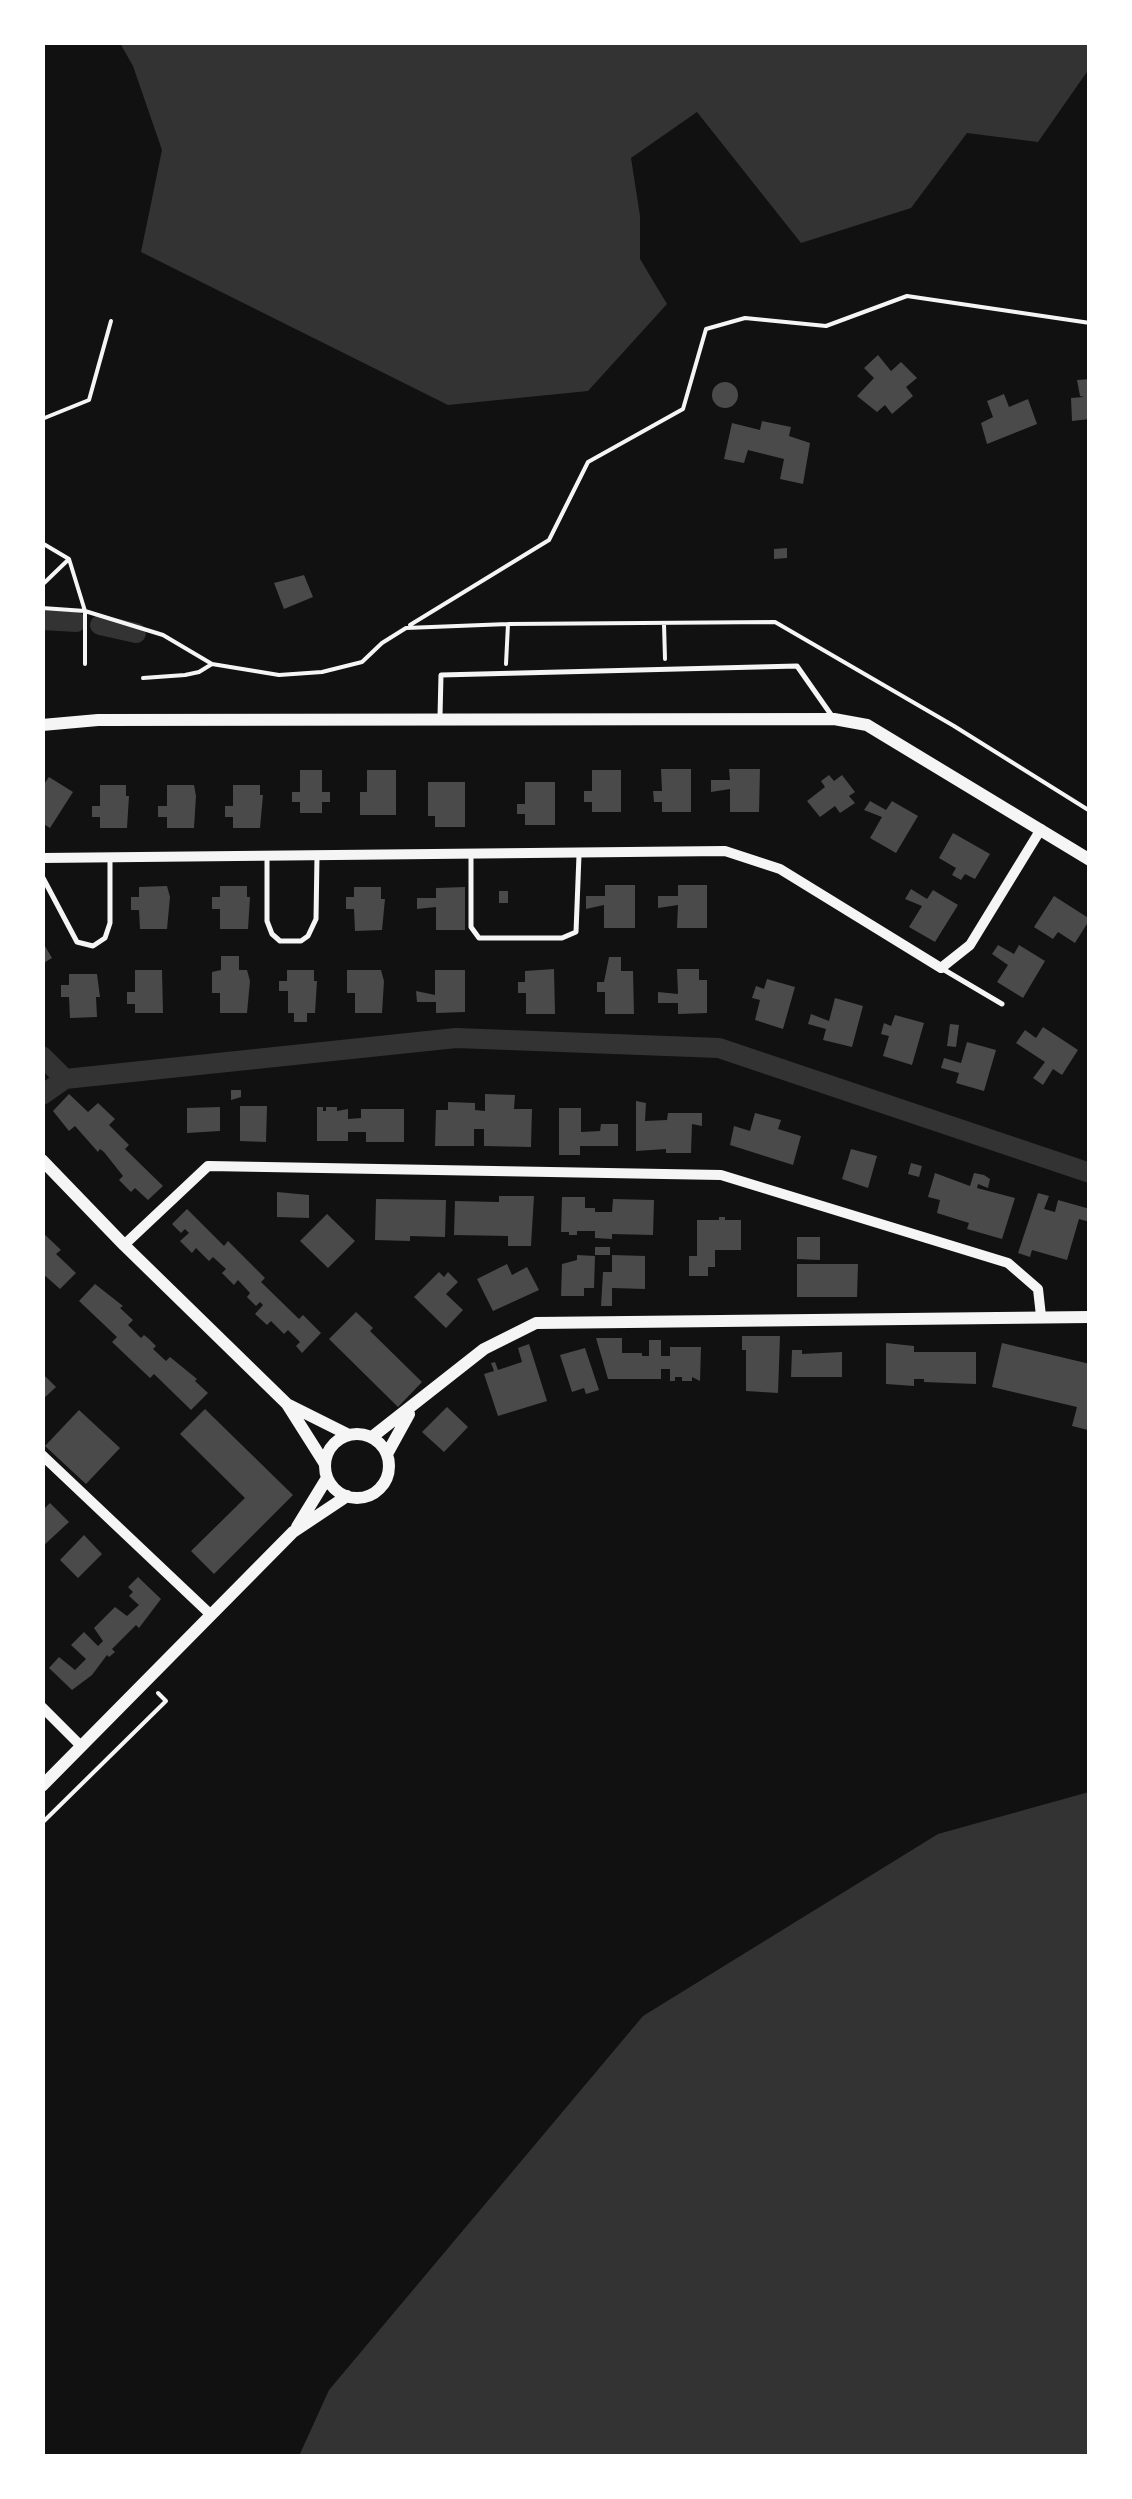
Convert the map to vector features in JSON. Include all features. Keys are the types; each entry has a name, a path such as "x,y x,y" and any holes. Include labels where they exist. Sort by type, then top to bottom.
{"street":[{"path":"42,725 98,720 834,719 867,725 1090,860"},
{"path":"42,858 726,851 780,870 942,968 970,945 1041,830"},
{"path":"42,1160 287,1404 335,1489 361,1498 374,1494 384,1484 387,1454 413,1408"},
{"path":"124,1245 208,1166 721,1175 1008,1263 1038,1289 1041,1316"},
{"path":"372,1438 484,1349 536,1324 1090,1317"},
{"path":"287,1404 349,1435 372,1438 387,1454"},
{"path":"293,1532 326,1471 329,1450 349,1435"},
{"path":"42,1455 210,1614"},
{"path":"42,1786 293,1532 347,1496"},
{"path":"42,1707 81,1746"}],"lane":[{"path":"440,719 442,675 797,666 834,719"},
{"path":"471,854 471,927 479,938 562,938 576,932 579,855"},
{"path":"267,857 268,921 272,934 280,941 301,941 316,919 317,856"},
{"path":"42,876 78,942 93,946 105,938 110,923 110,857"},
{"path":"942,968 1002,1004"}],"path":[{"path":"42,608 86,611 164,636 212,664 279,675 322,672 362,662 382,643 548,540 588,462 683,409 706,329 745,318 826,326 908,296 1090,324"},
{"path":"42,418 89,400 112,321"},
{"path":"42,543 69,559 86,611 86,664"},
{"path":"42,585 69,559"},
{"path":"406,628 775,622 1090,811"},
{"path":"506,673 508,624"},
{"path":"664,624 665,669"},
{"path":"143,678 185,676 212,664"},
{"path":"42,1824 166,1700 152,1686"}],"shaded area":[{"path":"1089,42 1089,69 1038,142 967,133 911,208 801,243 697,112 631,158 640,216 640,259 667,304 588,391 448,405 141,252 162,150 133,66 120,43"},
{"path":"1089,1792 1089,2456 299,2456 329,2390 643,2016 938,1834"}],"building":[{"path":"878,355 891,371 901,362 917,378 906,387 913,396 892,414 885,405 877,412 857,396 874,378 864,368"},
{"path":"1090,379 1090,419 1072,421 1071,398 1084,397 1080,396 1077,380"},
{"path":"725,382 734,386 738,395 734,404 725,408 716,404 712,395 716,386"},
{"path":"1004,394 1009,407 1028,399 1037,424 987,444 981,423 993,417 987,401"},
{"path":"762,421 791,427 789,436 810,443 803,484 780,479 784,459 748,450 744,463 724,459 732,423 760,430"},
{"path":"787,548 787,558 774,559 774,549"},
{"path":"304,575 313,597 284,609 274,583"},
{"path":"661,769 691,769 691,812 662,812 662,802 654,802 653,791 662,791"},
{"path":"729,769 760,769 759,812 730,812 730,789 711,792 711,780 730,780"},
{"path":"300,770 322,770 322,792 330,792 330,802 322,802 322,813 300,813 300,802 292,802 292,792 300,792"},
{"path":"367,770 396,770 396,815 360,815 360,792 367,792"},
{"path":"592,770 621,770 621,812 592,812 592,802 584,802 584,791 592,791"},
{"path":"829,775 834,781 842,775 855,792 849,796 855,803 840,813 835,806 820,817 807,801 825,787 821,781"},
{"path":"49,777 73,792 50,828 42,823 42,787"},
{"path":"428,782 465,782 465,827 435,827 435,816 428,816"},
{"path":"525,782 555,782 555,825 525,825 525,814 517,814 517,804 525,804"},
{"path":"100,785 126,785 127,828 100,828 100,817 92,817 92,806 100,806"},
{"path":"167,785 194,785 194,828 167,828 167,817 158,817 158,806 167,806"},
{"path":"233,785 260,785 260,828 233,828 233,817 225,817 225,806 233,806"},
{"path":"870,801 886,810 892,801 918,816 896,853 870,838 882,817 864,810"},
{"path":"953,833 990,854 975,879 965,874 961,880 952,875 956,868 939,858"},
{"path":"605,885 635,885 635,928 604,928 604,905 586,909 586,896 605,896"},
{"path":"678,885 707,885 707,928 677,928 678,905 658,908 658,896 678,896"},
{"path":"167,886 167,929 140,929 139,910 131,910 131,897 139,897 139,887"},
{"path":"220,886 247,886 248,929 220,929 220,909 212,909 212,897 220,897"},
{"path":"354,887 381,887 381,899 385,899 382,930 355,931 354,909 346,909 346,897 354,897"},
{"path":"465,887 465,930 436,930 436,907 417,909 417,898 436,898 436,888"},
{"path":"911,889 927,899 933,890 958,905 935,942 909,927 922,906 905,899"},
{"path":"499,891 508,891 508,903 499,903"},
{"path":"1054,896 1090,919 1075,943 1058,932 1053,939 1034,927"},
{"path":"42,941 52,958 42,964"},
{"path":"998,945 1014,954 1019,945 1045,961 1023,998 997,982 1008,965 992,954"},
{"path":"221,956 239,956 239,970 247,970 247,1013 220,1013 220,993 212,993 212,972 221,970"},
{"path":"609,957 621,957 621,971 633,971 634,1014 605,1014 605,992 597,992 597,982 604,982"},
{"path":"554,969 555,1014 526,1014 526,993 518,993 518,982 525,982 525,971"},
{"path":"677,969 699,969 699,980 707,980 707,1013 678,1014 678,1003 658,1003 658,992 678,994"},
{"path":"135,970 162,970 163,1013 135,1013 135,1004 127,1004 127,992 135,992"},
{"path":"287,970 314,970 315,1013 307,1013 307,1022 294,1022 294,1013 288,1013 288,991 279,991 279,981 287,981"},
{"path":"347,970 381,970 382,1013 355,1013 355,993 347,993"},
{"path":"435,970 465,970 465,1012 436,1013 436,1002 417,1002 416,991 435,995"},
{"path":"69,974 97,974 97,1017 70,1018 69,997 61,997 61,985 69,985"},
{"path":"767,979 795,987 783,1029 755,1020 760,1000 752,998 756,986 764,989"},
{"path":"835,998 863,1006 852,1047 823,1040 826,1029 808,1024 811,1014 829,1021"},
{"path":"895,1015 924,1023 912,1065 883,1056 889,1036 881,1034 884,1023 891,1026"},
{"path":"950,1024 959,1025 956,1047 947,1046"},
{"path":"1043,1027 1078,1050 1062,1075 1053,1069 1043,1085 1033,1078 1045,1062 1016,1043 1025,1030 1036,1038"},
{"path":"967,1042 996,1050 984,1091 956,1083 959,1073 941,1068 944,1058 961,1063"},
{"path":"231,1090 241,1090 241,1097 231,1100"},
{"path":"69,1094 88,1112 98,1103 115,1119 109,1125 129,1145 125,1149 163,1186 148,1200 135,1188 131,1192 119,1180 123,1176 104,1152 98,1152 75,1126 69,1131 53,1111"},
{"path":"485,1094 515,1095 514,1109 532,1109 531,1147 484,1146 484,1129 474,1129 474,1146 435,1146 436,1110 448,1110 448,1102 475,1103 475,1110 485,1111"},
{"path":"636,1101 646,1103 645,1121 667,1120 668,1113 702,1113 702,1126 692,1124 691,1153 666,1153 666,1149 636,1151"},
{"path":"240,1106 267,1106 266,1142 240,1141"},
{"path":"220,1107 220,1131 187,1133 187,1108"},
{"path":"317,1107 323,1107 323,1111 326,1107 348,1109 348,1119 361,1118 361,1109 404,1109 404,1142 366,1142 366,1132 348,1132 348,1141 317,1141"},
{"path":"559,1108 581,1108 581,1132 600,1131 601,1124 618,1124 618,1146 580,1146 580,1155 559,1155"},
{"path":"755,1113 781,1120 778,1129 801,1136 793,1165 730,1145 734,1126 750,1131"},
{"path":"851,1149 877,1156 868,1188 842,1179"},
{"path":"911,1163 922,1166 919,1177 908,1174"},
{"path":"935,1173 970,1186 974,1173 984,1175 990,1179 988,1188 978,1184 977,1188 1015,1198 1002,1239 967,1229 969,1223 937,1213 940,1200 928,1197"},
{"path":"277,1192 309,1195 309,1218 277,1217"},
{"path":"1038,1193 1049,1196 1044,1209 1055,1212 1058,1200 1090,1209 1090,1222 1079,1219 1067,1260 1032,1250 1030,1257 1018,1253"},
{"path":"499,1196 534,1196 531,1246 508,1246 508,1236 454,1235 455,1201 499,1202"},
{"path":"562,1197 585,1197 585,1208 595,1208 595,1212 612,1212 613,1199 654,1200 653,1235 612,1234 612,1239 595,1238 595,1231 577,1231 577,1235 561,1232"},
{"path":"376,1199 446,1200 445,1237 375,1240"},
{"path":"187,1209 224,1246 228,1241 265,1278 261,1282 299,1319 303,1315 321,1333 302,1353 296,1346 300,1342 288,1330 284,1334 271,1321 267,1325 255,1314 263,1305 260,1302 256,1306 247,1297 250,1293 238,1280 234,1285 222,1273 226,1269 213,1257 209,1261 196,1248 192,1253 180,1241 189,1233 185,1229 181,1233 172,1224"},
{"path":"327,1214 355,1241 328,1268 300,1241"},
{"path":"697,1220 741,1220 741,1250 715,1250 715,1267 708,1267 708,1276 689,1276 689,1256 697,1256"},
{"path":"42,1232 61,1250 56,1254 76,1273 60,1289 42,1273"},
{"path":"797,1237 820,1237 820,1260 797,1259"},
{"path":"595,1247 610,1247 610,1255 595,1255"},
{"path":"577,1255 595,1256 594,1288 584,1288 584,1296 561,1296 562,1264 577,1260"},
{"path":"612,1255 645,1256 645,1289 612,1288 612,1306 601,1306 603,1272 612,1272"},
{"path":"507,1264 512,1275 527,1267 539,1290 493,1311 477,1279"},
{"path":"797,1264 858,1264 857,1297 797,1297"},
{"path":"439,1272 444,1277 448,1272 458,1282 446,1294 463,1310 446,1328 414,1297"},
{"path":"95,1284 123,1306 120,1308 133,1320 128,1325 141,1338 144,1335 149,1339 166,1361 170,1357 208,1393 191,1410 154,1374 150,1378 112,1342 117,1337 79,1301"},
{"path":"356,1312 422,1382 398,1407 329,1339"},
{"path":"742,1336 780,1336 778,1393 746,1391"},
{"path":"596,1338 622,1338 622,1353 642,1356 649,1356 649,1340 661,1340 661,1356 670,1356 670,1347 701,1347 700,1381 675,1377 675,1381 670,1381 670,1369 661,1369 661,1379 608,1379"},
{"path":"886,1343 914,1346 914,1352 976,1352 976,1384 914,1379 914,1386 886,1384"},
{"path":"1002,1343 1090,1364 1088,1430 1072,1426 1077,1407 992,1387"},
{"path":"529,1344 547,1401 498,1416 484,1374 494,1371 491,1363 495,1362 498,1370 522,1362 518,1348"},
{"path":"585,1348 599,1390 586,1394 584,1388 572,1392 560,1355"},
{"path":"792,1350 802,1350 802,1354 842,1352 842,1377 791,1377"},
{"path":"42,1373 56,1387 42,1400"},
{"path":"447,1407 468,1427 444,1452 422,1432"},
{"path":"205,1409 293,1495 214,1574 191,1551 245,1498 180,1434"},
{"path":"79,1410 120,1448 86,1484 45,1446"},
{"path":"50,1503 69,1522 42,1547 42,1511"},
{"path":"84,1535 102,1554 78,1578 60,1560"},
{"path":"138,1577 161,1599 139,1628 136,1625 112,1649 115,1652 107,1655 92,1675 72,1690 49,1668 59,1657 75,1670 86,1659 71,1645 84,1632 98,1646 103,1641 94,1628 115,1607 127,1616 139,1605 129,1596 133,1592 128,1587"}],"waterway":[{"path":"42,620 76,622"},
{"path":"100,625 136,633"},
{"path":"42,1095 65,1079 456,1038 719,1048 1090,1173"},
{"path":"42,1056 65,1079"}]}
